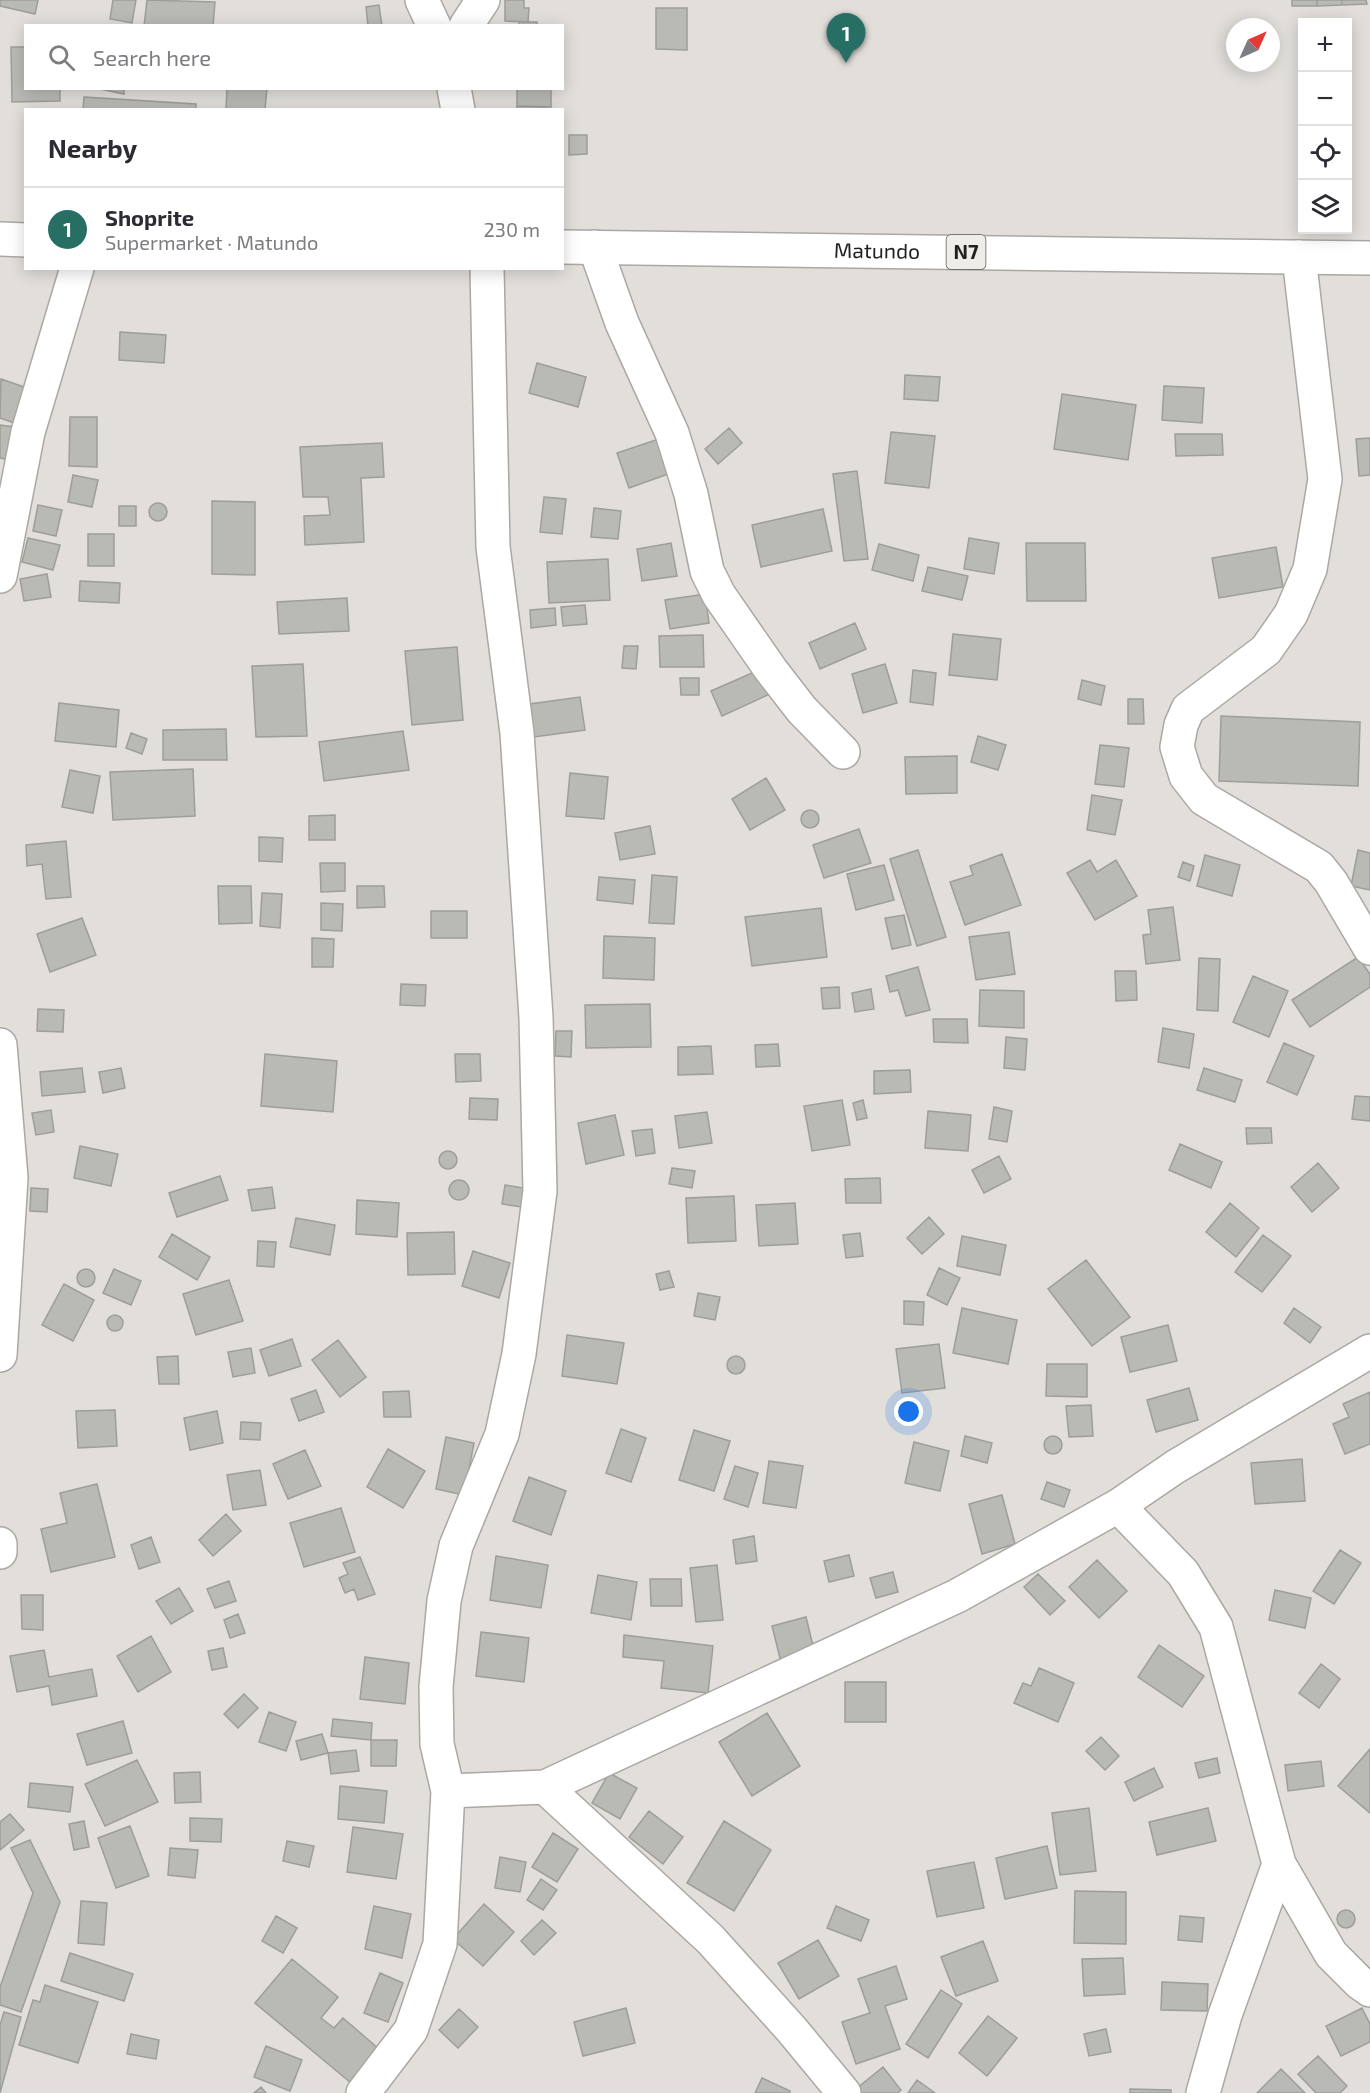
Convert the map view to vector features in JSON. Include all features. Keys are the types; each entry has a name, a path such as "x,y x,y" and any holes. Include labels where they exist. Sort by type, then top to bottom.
{"street":[{"path":"422,0 433,24"},
{"path":"466,24 483,0"},
{"path":"454,90 458,108"},
{"path":"0,239 24,240"},
{"name":"Matundo","path":"564,247 1370,258"},
{"path":"595,248 621,323 672,434 691,494 707,571 719,595 771,670 802,710 843,752"},
{"path":"1299,257 1326,479 1310,569 1291,614 1266,650 1188,709 1180,725 1177,747 1186,776 1204,799 1319,867 1331,882 1370,948"},
{"path":"0,576 28,432 76,270"},
{"path":"363,2093 411,2030 440,1944 448,1791 437,1744 436,1687 444,1602 456,1546 502,1434 519,1354 540,1191 536,1017 517,733 493,547 488,270"},
{"path":"0,1045 11,1178 0,1355"},
{"path":"448,1791 545,1788 957,1596 1119,1506 1175,1467 1370,1351"},
{"path":"1119,1506 1183,1573 1216,1627 1279,1864 1331,1954 1370,1990"},
{"path":"0,1544 0,1552"},
{"path":"545,1788 710,1939 792,2030 844,2093"},
{"path":"1203,2093 1225,2015 1279,1864"}],"building":[{"path":"0,0 38,0 35,14 0,6"},
{"path":"113,0 136,0 132,23 110,19"},
{"path":"147,0 215,2 213,24 144,24"},
{"path":"505,0 524,0 524,8 529,8 528,22 505,21"},
{"path":"1292,0 1317,0 1317,6 1292,6"},
{"path":"1317,0 1342,0 1342,5 1317,6"},
{"path":"1342,0 1366,0 1367,4 1342,5"},
{"path":"379,5 382,24 368,24 366,7"},
{"path":"656,8 687,8 687,50 656,49"},
{"path":"519,22 537,22 537,24 519,24"},
{"path":"11,47 24,47 24,90 60,90 60,101 12,102"},
{"path":"105,90 124,90 124,94"},
{"path":"227,90 267,90 265,108 226,108"},
{"path":"517,90 551,90 551,107 517,106"},
{"path":"84,97 196,104 196,108 83,108"},
{"path":"517,106 544,107 544,108 517,108"},
{"path":"569,135 587,135 587,154 569,155"},
{"path":"120,332 166,335 164,363 119,360"},
{"path":"537,363 586,377 578,407 529,393"},
{"path":"905,375 940,377 938,401 904,399"},
{"path":"1,379 30,389 17,424 0,418"},
{"path":"1164,386 1204,388 1202,423 1162,420"},
{"path":"1062,394 1136,405 1128,460 1054,449"},
{"path":"70,417 97,417 97,467 69,466"},
{"path":"0,425 15,427 9,460 0,458"},
{"path":"729,428 742,443 718,464 705,449"},
{"path":"891,432 935,436 929,488 885,483"},
{"path":"1175,434 1222,434 1223,455 1176,456"},
{"path":"1370,438 1370,475 1359,476 1356,439"},
{"path":"659,439 671,473 629,488 617,453"},
{"path":"382,443 384,477 361,478 364,542 305,545 304,516 330,515 328,497 303,497 300,447"},
{"path":"857,471 868,559 844,561 833,474"},
{"path":"73,475 98,480 92,507 68,502"},
{"path":"544,497 566,499 562,534 540,532"},
{"path":"212,501 255,502 255,575 212,574"},
{"path":"158,503 164,506 167,512 164,518 158,521 152,518 149,512 152,506"},
{"path":"38,505 62,510 56,536 33,531"},
{"path":"119,506 136,506 136,526 119,526"},
{"path":"594,508 621,511 618,539 591,537"},
{"path":"823,509 832,551 761,567 752,525"},
{"path":"88,534 114,534 114,566 88,566"},
{"path":"28,538 60,545 53,570 22,562"},
{"path":"969,538 999,543 994,574 964,569"},
{"path":"671,543 677,576 642,581 637,549"},
{"path":"1026,543 1085,543 1086,601 1027,601"},
{"path":"879,544 919,555 913,581 872,570"},
{"path":"1276,547 1283,587 1219,598 1212,558"},
{"path":"608,559 610,600 549,603 547,562"},
{"path":"928,567 968,576 962,600 922,591"},
{"path":"47,574 51,597 24,601 20,579"},
{"path":"80,581 120,583 119,603 79,601"},
{"path":"705,594 709,623 670,629 665,600"},
{"path":"347,598 349,631 279,634 277,602"},
{"path":"585,605 587,624 563,626 561,607"},
{"path":"555,608 556,625 531,628 530,610"},
{"path":"855,623 866,649 820,669 809,643"},
{"path":"953,634 1001,639 997,680 949,675"},
{"path":"703,635 704,667 660,667 659,636"},
{"path":"624,646 638,646 636,669 622,668"},
{"path":"457,647 463,720 412,725 405,651"},
{"path":"303,664 307,736 256,737 252,666"},
{"path":"885,664 897,703 863,713 852,674"},
{"path":"759,670 770,694 722,716 711,691"},
{"path":"913,670 936,673 933,705 910,702"},
{"path":"680,678 699,678 699,695 681,695"},
{"path":"1082,680 1105,686 1101,705 1078,699"},
{"path":"580,697 585,730 534,737 530,704"},
{"path":"1128,699 1143,699 1144,724 1128,724"},
{"path":"59,703 119,710 116,747 55,741"},
{"path":"1221,716 1360,722 1358,786 1219,781"},
{"path":"226,729 227,760 163,760 163,730"},
{"path":"403,731 409,770 324,781 319,742"},
{"path":"131,733 147,739 142,754 126,748"},
{"path":"978,736 1006,745 998,770 971,762"},
{"path":"1100,745 1129,748 1124,787 1095,784"},
{"path":"957,756 957,793 906,794 905,757"},
{"path":"193,769 195,816 113,820 110,772"},
{"path":"70,770 100,776 93,813 62,807"},
{"path":"570,773 608,777 604,819 566,816"},
{"path":"766,778 785,810 750,830 732,799"},
{"path":"1092,795 1122,800 1115,835 1087,830"},
{"path":"810,810 816,813 819,819 816,825 810,828 804,825 801,819 804,813"},
{"path":"335,815 335,840 309,840 309,816"},
{"path":"650,826 655,854 620,860 615,833"},
{"path":"859,829 871,863 824,878 813,845"},
{"path":"259,837 283,838 282,862 259,861"},
{"path":"66,841 71,897 46,899 42,864 27,866 26,845"},
{"path":"918,850 946,937 917,946 890,859"},
{"path":"1358,850 1370,853 1370,890 1351,886"},
{"path":"1002,854 1021,905 965,925 950,882 973,875 970,866"},
{"path":"1205,855 1240,865 1232,896 1197,886"},
{"path":"1090,860 1097,872 1116,860 1137,896 1095,920 1067,873"},
{"path":"1183,862 1194,866 1190,881 1178,877"},
{"path":"320,863 345,863 345,891 321,892"},
{"path":"884,865 894,900 856,910 847,874"},
{"path":"652,875 677,877 674,924 649,923"},
{"path":"599,877 635,880 633,904 597,900"},
{"path":"218,886 251,886 252,923 219,924"},
{"path":"357,886 384,886 385,907 357,908"},
{"path":"262,893 282,894 280,928 260,926"},
{"path":"321,903 343,904 342,931 321,930"},
{"path":"1173,907 1180,960 1146,964 1143,935 1151,934 1148,910"},
{"path":"821,908 827,957 752,966 745,917"},
{"path":"431,911 467,911 467,938 431,938"},
{"path":"904,915 911,945 892,949 885,918"},
{"path":"82,918 96,955 50,972 37,934"},
{"path":"1009,932 1015,974 976,980 969,937"},
{"path":"604,936 655,938 654,980 603,978"},
{"path":"312,938 334,939 333,967 312,967"},
{"path":"1358,957 1370,974 1370,987 1310,1027 1292,1000"},
{"path":"1199,958 1220,959 1218,1011 1197,1010"},
{"path":"918,967 930,1010 906,1016 898,990 890,992 886,976"},
{"path":"1115,971 1136,971 1137,1000 1116,1001"},
{"path":"1253,976 1288,991 1269,1037 1233,1022"},
{"path":"401,984 426,985 425,1006 400,1005"},
{"path":"839,987 840,1008 823,1009 821,988"},
{"path":"871,989 874,1009 855,1012 852,993"},
{"path":"980,990 1024,991 1024,1028 979,1026"},
{"path":"650,1004 651,1047 586,1048 585,1005"},
{"path":"38,1009 64,1010 63,1032 37,1031"},
{"path":"933,1019 967,1019 968,1043 934,1042"},
{"path":"1163,1028 1194,1034 1189,1068 1158,1062"},
{"path":"556,1031 572,1031 571,1057 555,1056"},
{"path":"1006,1037 1027,1039 1025,1070 1004,1068"},
{"path":"1284,1043 1314,1056 1297,1095 1267,1082"},
{"path":"778,1044 780,1066 756,1067 755,1045"},
{"path":"711,1046 713,1074 678,1075 678,1047"},
{"path":"265,1054 337,1061 333,1112 261,1106"},
{"path":"455,1054 480,1054 481,1081 456,1082"},
{"path":"82,1068 85,1092 42,1096 40,1072"},
{"path":"121,1068 125,1088 103,1093 99,1072"},
{"path":"1204,1068 1242,1080 1235,1102 1197,1090"},
{"path":"910,1070 911,1092 874,1094 874,1071"},
{"path":"1355,1096 1370,1097 1370,1121 1352,1119"},
{"path":"470,1098 498,1099 497,1120 469,1119"},
{"path":"842,1100 850,1145 812,1151 804,1106"},
{"path":"863,1100 867,1118 857,1120 853,1103"},
{"path":"994,1107 1012,1111 1007,1142 989,1139"},
{"path":"51,1110 54,1132 36,1135 32,1113"},
{"path":"928,1111 971,1115 968,1151 925,1148"},
{"path":"707,1112 712,1143 679,1148 675,1116"},
{"path":"615,1115 624,1155 586,1164 578,1123"},
{"path":"1246,1128 1271,1128 1272,1143 1247,1144"},
{"path":"652,1129 655,1153 636,1156 632,1131"},
{"path":"1180,1144 1222,1162 1211,1188 1169,1170"},
{"path":"80,1146 118,1154 111,1186 74,1178"},
{"path":"448,1151 456,1156 457,1160 452,1168 448,1169 440,1164 439,1160 444,1152"},
{"path":"999,1156 1011,1179 984,1193 972,1170"},
{"path":"1318,1163 1339,1188 1312,1212 1291,1187"},
{"path":"672,1168 695,1171 692,1188 669,1184"},
{"path":"220,1176 228,1200 177,1217 169,1193"},
{"path":"880,1178 881,1203 846,1203 845,1179"},
{"path":"459,1180 466,1183 469,1190 466,1197 459,1200 452,1197 449,1190 452,1183"},
{"path":"505,1185 524,1188 521,1207 502,1204"},
{"path":"272,1187 275,1208 252,1211 248,1190"},
{"path":"31,1188 48,1189 47,1212 30,1211"},
{"path":"734,1196 736,1241 688,1243 686,1198"},
{"path":"357,1200 399,1203 397,1237 356,1234"},
{"path":"795,1203 798,1244 759,1246 756,1205"},
{"path":"1230,1203 1259,1228 1236,1257 1206,1232"},
{"path":"929,1217 944,1234 922,1254 907,1238"},
{"path":"296,1218 335,1225 330,1255 290,1247"},
{"path":"454,1232 455,1274 408,1275 407,1233"},
{"path":"860,1233 863,1256 846,1258 843,1235"},
{"path":"172,1234 210,1257 197,1280 159,1257"},
{"path":"1263,1235 1291,1256 1262,1292 1235,1272"},
{"path":"962,1236 1006,1245 1000,1275 957,1266"},
{"path":"258,1241 276,1242 274,1267 257,1266"},
{"path":"473,1251 510,1263 499,1298 462,1286"},
{"path":"1086,1260 1130,1317 1092,1346 1048,1289"},
{"path":"939,1268 960,1278 947,1305 927,1295"},
{"path":"82,1269 90,1269 95,1274 93,1285 82,1287 77,1282 77,1274"},
{"path":"114,1269 141,1281 131,1305 103,1293"},
{"path":"669,1271 674,1287 660,1290 656,1274"},
{"path":"229,1280 243,1321 196,1335 183,1294"},
{"path":"64,1284 94,1300 73,1341 42,1325"},
{"path":"698,1293 720,1297 715,1320 694,1316"},
{"path":"904,1301 924,1302 923,1325 904,1324"},
{"path":"962,1308 1017,1320 1008,1364 953,1353"},
{"path":"1294,1308 1321,1327 1310,1343 1284,1323"},
{"path":"112,1315 118,1315 123,1323 121,1329 112,1331 107,1326 107,1320"},
{"path":"1168,1325 1177,1361 1130,1372 1121,1337"},
{"path":"567,1335 624,1343 617,1384 562,1376"},
{"path":"292,1339 301,1366 269,1376 260,1350"},
{"path":"338,1340 366,1377 340,1397 312,1360"},
{"path":"939,1344 945,1388 902,1393 896,1349"},
{"path":"251,1348 255,1373 233,1377 228,1352"},
{"path":"178,1356 179,1384 159,1384 157,1357"},
{"path":"736,1356 742,1359 745,1365 742,1371 736,1374 730,1371 727,1365 730,1359"},
{"path":"1047,1364 1087,1364 1087,1397 1046,1396"},
{"path":"1189,1388 1198,1420 1156,1432 1147,1400"},
{"path":"316,1390 324,1412 299,1421 291,1399"},
{"path":"409,1391 411,1417 384,1417 383,1392"},
{"path":"1370,1392 1370,1444 1345,1454 1333,1424 1349,1417 1343,1404"},
{"path":"1091,1405 1093,1436 1069,1437 1066,1406"},
{"path":"115,1410 117,1446 78,1448 76,1411"},
{"path":"217,1411 223,1443 190,1450 184,1418"},
{"path":"241,1422 261,1423 260,1440 240,1439"},
{"path":"621,1429 646,1438 631,1482 606,1473"},
{"path":"694,1430 730,1441 714,1491 679,1480"},
{"path":"965,1436 992,1443 987,1463 961,1456"},
{"path":"1053,1436 1059,1439 1062,1445 1059,1451 1053,1454 1047,1451 1044,1445 1047,1439"},
{"path":"446,1437 474,1443 464,1495 436,1489"},
{"path":"914,1442 949,1451 940,1491 905,1483"},
{"path":"388,1449 425,1471 403,1508 367,1487"},
{"path":"305,1450 321,1486 288,1499 273,1464"},
{"path":"1302,1459 1305,1501 1255,1504 1251,1463"},
{"path":"769,1461 803,1466 796,1508 763,1503"},
{"path":"735,1466 758,1473 748,1507 724,1499"},
{"path":"260,1470 266,1505 233,1510 227,1475"},
{"path":"529,1477 566,1491 551,1535 513,1521"},
{"path":"1047,1482 1070,1490 1064,1507 1041,1499"},
{"path":"97,1484 115,1557 51,1572 41,1529 67,1523 60,1493"},
{"path":"1002,1495 1015,1544 982,1554 969,1504"},
{"path":"341,1508 355,1552 304,1567 290,1523"},
{"path":"226,1514 241,1531 213,1556 199,1540"},
{"path":"754,1536 757,1561 736,1564 733,1540"},
{"path":"151,1537 160,1562 139,1569 131,1545"},
{"path":"1340,1550 1361,1563 1334,1604 1313,1591"},
{"path":"849,1555 854,1576 829,1582 824,1561"},
{"path":"496,1556 548,1565 541,1608 490,1600"},
{"path":"360,1557 375,1594 358,1600 354,1589 345,1593 339,1578 348,1574 343,1563"},
{"path":"1097,1560 1127,1591 1099,1618 1069,1587"},
{"path":"717,1565 723,1620 696,1622 690,1568"},
{"path":"893,1572 898,1592 876,1598 870,1578"},
{"path":"1038,1574 1065,1601 1050,1615 1024,1587"},
{"path":"598,1575 637,1582 631,1620 591,1613"},
{"path":"650,1579 681,1579 682,1606 651,1606"},
{"path":"229,1581 236,1601 215,1608 207,1589"},
{"path":"179,1588 193,1611 171,1624 156,1601"},
{"path":"1275,1590 1311,1598 1305,1628 1269,1620"},
{"path":"21,1595 43,1595 43,1630 22,1629"},
{"path":"238,1614 245,1633 230,1638 224,1620"},
{"path":"806,1617 815,1654 781,1662 772,1626"},
{"path":"481,1632 529,1638 524,1682 476,1676"},
{"path":"624,1635 713,1646 708,1693 661,1688 664,1661 623,1657"},
{"path":"151,1636 171,1672 138,1692 117,1656"},
{"path":"1159,1645 1204,1676 1182,1707 1138,1677"},
{"path":"223,1648 227,1667 212,1670 208,1651"},
{"path":"44,1650 49,1677 92,1669 97,1696 52,1705 49,1686 17,1692 10,1656"},
{"path":"365,1657 409,1663 405,1704 360,1699"},
{"path":"1321,1664 1340,1679 1319,1708 1299,1693"},
{"path":"1039,1668 1074,1683 1058,1722 1014,1703 1023,1683 1031,1686"},
{"path":"845,1682 886,1682 886,1722 845,1722"},
{"path":"244,1694 258,1708 238,1728 224,1714"},
{"path":"269,1712 296,1722 286,1751 259,1742"},
{"path":"767,1713 800,1766 752,1796 719,1742"},
{"path":"333,1719 372,1723 371,1740 331,1736"},
{"path":"123,1721 132,1753 87,1765 77,1734"},
{"path":"322,1734 328,1753 301,1760 296,1741"},
{"path":"1101,1737 1119,1756 1105,1770 1086,1751"},
{"path":"371,1740 397,1740 396,1766 371,1766"},
{"path":"1370,1749 1370,1813 1338,1786"},
{"path":"356,1750 359,1771 331,1774 328,1753"},
{"path":"1217,1758 1220,1773 1199,1778 1195,1763"},
{"path":"137,1760 158,1802 105,1826 85,1784"},
{"path":"1321,1761 1324,1786 1288,1791 1285,1765"},
{"path":"1154,1768 1163,1787 1134,1801 1125,1782"},
{"path":"200,1772 201,1802 175,1803 174,1773"},
{"path":"609,1773 637,1788 620,1819 592,1803"},
{"path":"30,1783 73,1787 70,1812 28,1807"},
{"path":"340,1786 387,1791 384,1823 338,1819"},
{"path":"1089,1808 1096,1871 1060,1875 1052,1813"},
{"path":"1208,1808 1216,1841 1157,1855 1149,1822"},
{"path":"649,1811 683,1837 663,1864 629,1837"},
{"path":"10,1814 24,1830 0,1850 0,1822"},
{"path":"190,1818 222,1819 221,1842 190,1841"},
{"path":"84,1821 89,1847 74,1850 69,1824"},
{"path":"724,1821 771,1850 734,1911 687,1883"},
{"path":"130,1826 149,1876 116,1888 98,1838"},
{"path":"353,1827 403,1834 396,1879 347,1872"},
{"path":"553,1833 578,1849 557,1882 532,1867"},
{"path":"30,1840 60,1902 21,2012 0,2005 0,1987 33,1893 11,1848"},
{"path":"287,1841 314,1846 309,1867 283,1861"},
{"path":"1047,1846 1057,1888 1005,1899 996,1858"},
{"path":"170,1848 198,1850 195,1878 168,1875"},
{"path":"500,1857 526,1862 520,1892 495,1888"},
{"path":"974,1862 984,1908 937,1917 927,1871"},
{"path":"541,1879 557,1890 543,1910 527,1900"},
{"path":"1075,1891 1126,1892 1126,1944 1074,1943"},
{"path":"81,1901 107,1903 104,1945 78,1943"},
{"path":"484,1904 514,1932 483,1966 453,1939"},
{"path":"374,1906 411,1914 402,1958 365,1949"},
{"path":"836,1906 869,1920 861,1941 827,1928"},
{"path":"1346,1910 1352,1913 1355,1919 1352,1925 1346,1928 1340,1925 1337,1919 1340,1913"},
{"path":"276,1916 297,1928 283,1953 262,1941"},
{"path":"1180,1916 1204,1918 1202,1942 1178,1940"},
{"path":"542,1920 556,1933 534,1955 521,1941"},
{"path":"818,1940 839,1976 799,1999 778,1963"},
{"path":"983,1941 998,1981 956,1996 941,1957"},
{"path":"70,1953 133,1974 124,2001 61,1981"},
{"path":"1123,1958 1125,1994 1084,1996 1082,1959"},
{"path":"292,1959 338,1997 321,2018 334,2028 343,2018 379,2049 351,2083 255,2003"},
{"path":"896,1966 907,1999 885,2006 900,2049 856,2064 842,2022 870,2013 858,1979"},
{"path":"380,1973 403,1983 388,2022 364,2013"},
{"path":"1162,1982 1208,1984 1207,2011 1161,2010"},
{"path":"45,1985 98,2002 78,2063 19,2045 33,2000 40,2002"},
{"path":"941,1990 962,2004 928,2058 906,2044"},
{"path":"626,2008 635,2043 583,2056 574,2022"},
{"path":"1362,2008 1370,2024 1370,2042 1341,2056 1326,2026"},
{"path":"459,2009 478,2027 458,2048 439,2030"},
{"path":"4,2012 21,2017 0,2093 0,2025"},
{"path":"988,2016 1017,2038 987,2076 959,2053"},
{"path":"1106,2029 1111,2052 1089,2056 1084,2034"},
{"path":"131,2034 159,2040 156,2059 127,2054"},
{"path":"266,2046 302,2060 290,2091 254,2077"},
{"path":"1318,2056 1347,2086 1340,2093 1316,2093 1298,2074"},
{"path":"883,2067 901,2090 897,2093 859,2093 856,2089"},
{"path":"1281,2069 1305,2093 1257,2093"},
{"path":"762,2078 790,2091 790,2093 755,2093"},
{"path":"917,2080 935,2093 908,2093"},
{"path":"261,2087 266,2093 254,2093"},
{"path":"1130,2089 1171,2090 1171,2093 1130,2093"}],"place":[{"name":"Shoprite","path":"846,63"}]}
